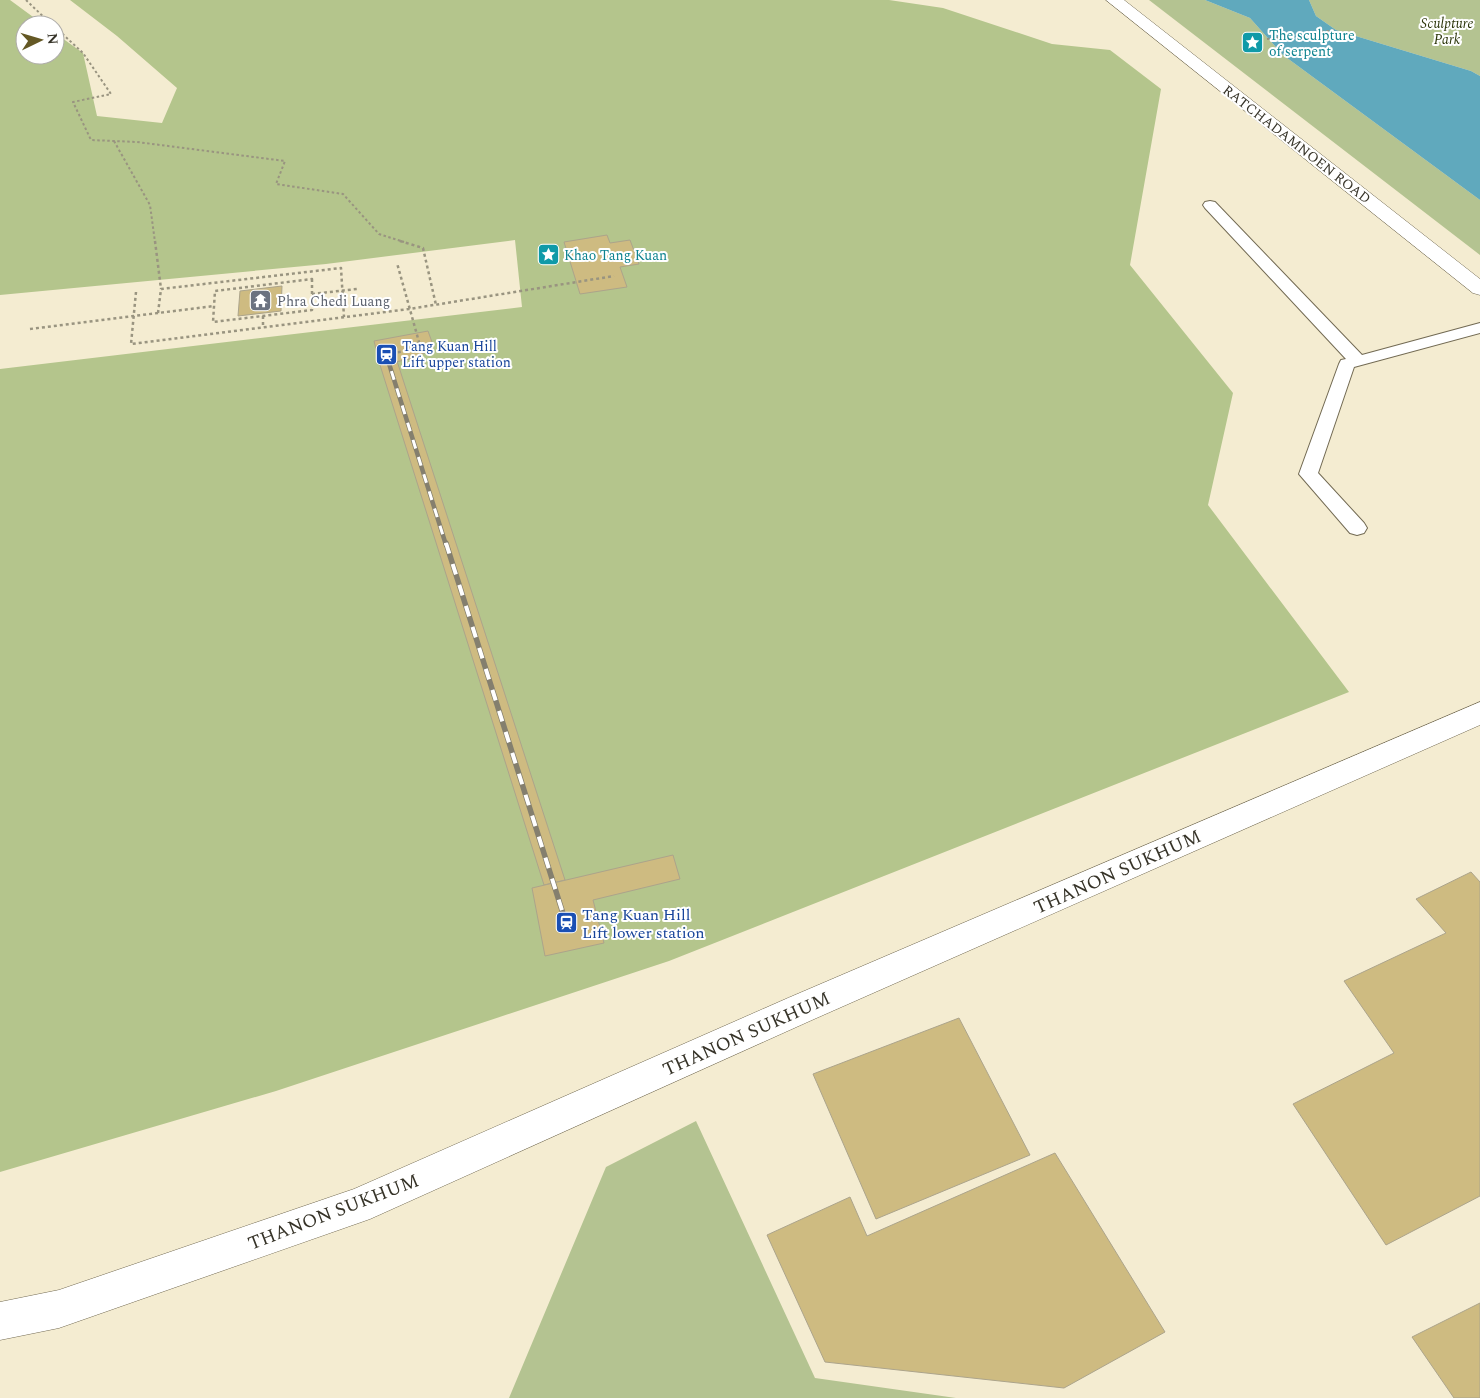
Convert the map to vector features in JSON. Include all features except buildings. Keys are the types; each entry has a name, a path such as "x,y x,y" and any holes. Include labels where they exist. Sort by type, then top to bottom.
{"main road":[{"name":"RATCHADAMNOEN ROAD","path":"1114,0 1480,289"},
{"name":"THANON SUKHUM","path":"0,1321 59,1309 358,1206 800,1009 1480,713"}],"lane":[{"path":"1210,205 1358,361"},
{"path":"1357,528 1308,474 1346,364 1480,328"}],"path":[{"path":"26,0 42,15"},
{"path":"1267,38 1336,30"},
{"path":"65,36 83,53 111,94 73,102 90,140 137,142 285,161 276,184 343,194 379,234 423,248 436,305"},
{"path":"114,141 150,205 161,289 158,313"},
{"path":"386,354 413,350 419,342 397,263"},
{"path":"161,289 341,268 344,317"},
{"path":"136,292 131,344 409,309 614,276"},
{"path":"312,279 312,310 213,322 214,306 215,291 312,279"},
{"path":"312,294 357,289"},
{"path":"30,329 214,306"},
{"path":"263,316 263,328"}],"green space":[{"path":"0,0 10,0 30,15 15,15 15,65 65,65 65,40 83,53 97,116 162,123 177,88 117,36 70,0 889,0 943,8 1052,44 1110,50 1161,89 1130,265 1233,393 1208,505 1349,692 669,961 276,1091 0,1172 0,369 522,307 515,240 326,264 0,295"},
{"path":"1149,0 1205,0 1250,18 1283,55 1480,200 1480,255"},
{"name":"Sculpture Park","path":"1309,0 1480,0 1480,76 1471,71 1336,30 1316,16"},
{"path":"696,1121 815,1378 956,1398 509,1398 606,1167"}],"water":[{"path":"1205,0 1309,0 1316,16 1336,30 1471,71 1480,76 1480,200 1283,55 1250,18"}],"railway":[{"path":"386,354 446,545"},
{"path":"446,543 566,923"}],"place":[{"name":"The sculpture of serpent","path":"1253,43"},
{"name":"Khao Tang Kuan","path":"548,255"},
{"name":"Phra Chedi Luang","path":"261,301"},
{"name":"Tang Kuan Hill Lift upper station","path":"386,354"},
{"name":"Tang Kuan Hill Lift lower station","path":"566,923"}]}
